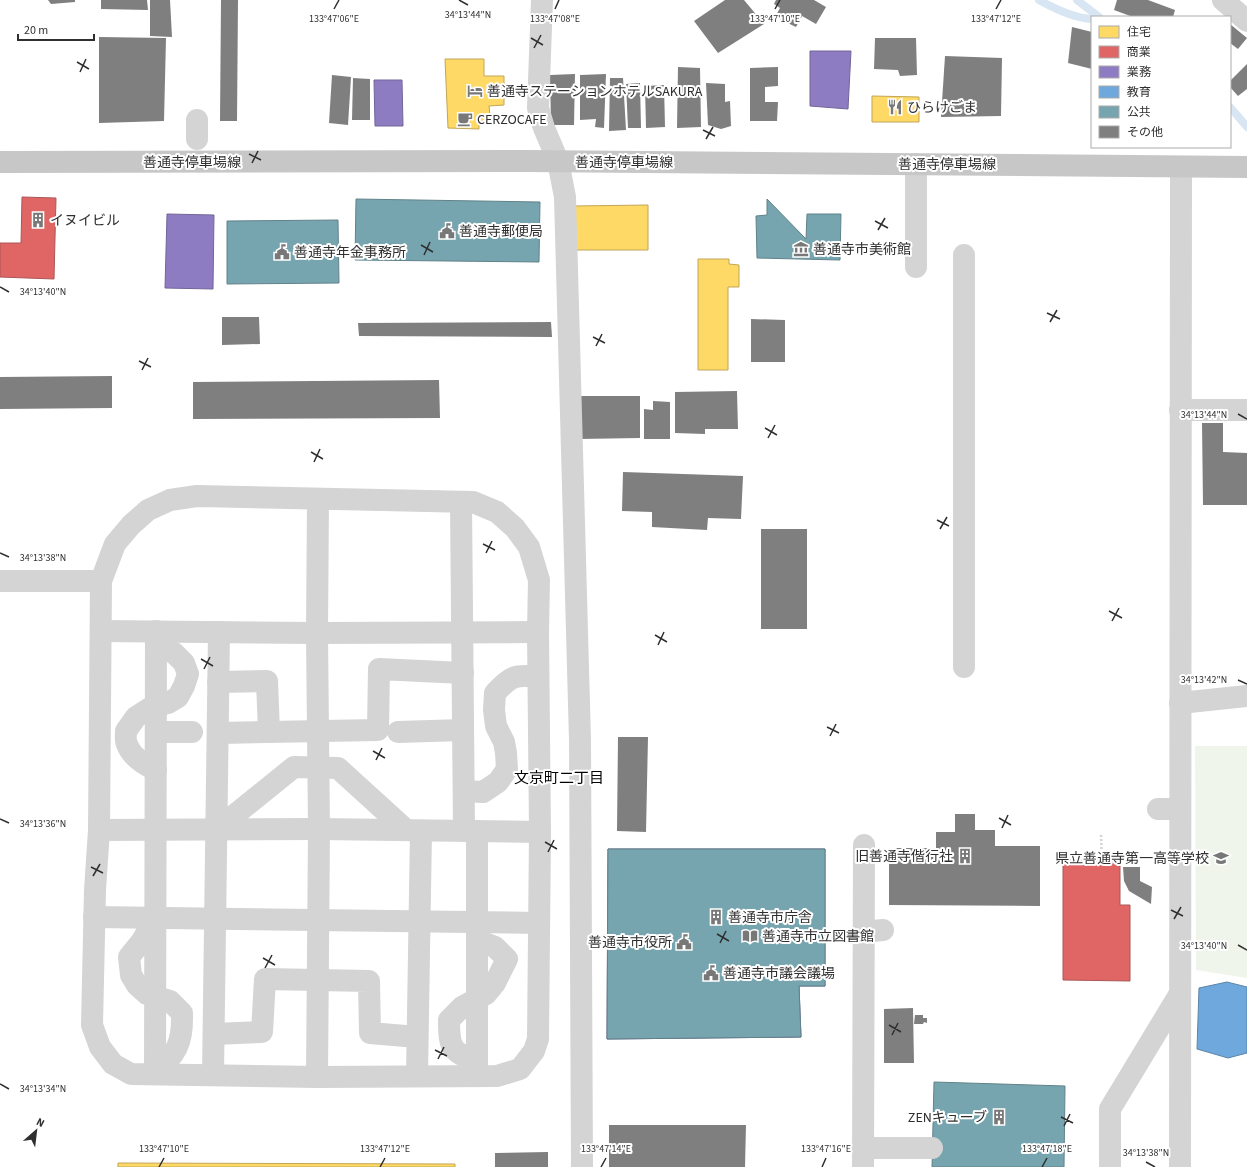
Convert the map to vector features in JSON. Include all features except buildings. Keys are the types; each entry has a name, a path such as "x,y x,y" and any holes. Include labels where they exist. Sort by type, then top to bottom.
{"main road":[{"name":"善通寺停車場線","path":"0,162 558,162 1247,166"}],"street":[{"path":"542,0 538,108 544,128 558,162 565,197 580,740 582,1167"},
{"path":"1223,0 1247,21"},
{"path":"916,164 916,266"},
{"path":"1180,1167 1179,809 1181,166"},
{"path":"964,255 964,667"},
{"path":"1180,410 1247,410"},
{"path":"477,931 507,959 495,984 486,994 462,1007 449,1020 449,1039 454,1050 465,1057 477,1069 497,1076 520,1069 534,1051 538,1039 540,832 538,677 539,580 529,547 515,528 497,512 473,502 197,496 170,500 148,510 131,525 115,544 101,581 99,830 94,917 92,1025 100,1047 113,1064 131,1074 318,1077 417,1076 477,1069"},
{"path":"318,499 318,1077"},
{"path":"461,502 464,791 471,831 477,931 477,1069"},
{"path":"0,582 101,581"},
{"path":"101,631 156,639 219,632 538,632"},
{"path":"213,1075 219,632"},
{"path":"155,1074 156,639"},
{"path":"156,639 184,663 188,674 178,697 168,703 150,708 136,717 126,731 126,744 135,756 145,765 156,770"},
{"path":"218,733 378,730 379,669 462,673"},
{"path":"464,791 483,792 498,782 507,769 504,742 496,726 494,710 495,693 505,682 520,675 538,677"},
{"path":"218,682 267,682 270,732"},
{"path":"1180,703 1247,696"},
{"path":"398,732 463,730"},
{"path":"156,732 192,732"},
{"path":"216,830 294,767 338,768 413,830 419,922 417,1076"},
{"path":"1158,809 1179,809"},
{"path":"99,830 319,829 540,832"},
{"path":"864,845 873,931 863,1157 932,1148"},
{"path":"94,917 419,922 477,931 539,923"},
{"path":"214,1034 262,1032 266,979 369,982 370,1033 417,1037"},
{"path":"1110,1167 1110,1109 1179,995"}],"path":[{"path":"1102,835 1102,861"},
{"path":"1096,854 1102,854"}],"shaded area":[{"path":"1195,746 1247,746 1247,978 1196,970"}],"waterway":[{"path":"1039,0 1052,7 1078,17 1091,19"},
{"path":"1077,0 1098,16"},
{"path":"1231,108 1247,127"}],"place":[{"name":"善通寺ステーションホテルSAKURA","path":"475,91"},
{"name":"ひらけごま","path":"895,107"},
{"name":"CERZOCAFE","path":"465,119"},
{"name":"イヌイビル","path":"38,220"},
{"name":"善通寺郵便局","path":"447,231"},
{"name":"善通寺市美術館","path":"801,249"},
{"name":"善通寺年金事務所","path":"282,252"},
{"name":"旧善通寺偕行社","path":"965,856"},
{"name":"県立善通寺第一高等学校","path":"1221,858"},
{"name":"善通寺市庁舎","path":"716,917"},
{"name":"善通寺市立図書館","path":"750,936"},
{"name":"善通寺市役所","path":"684,942"},
{"name":"善通寺市議会議場","path":"711,973"},
{"name":"ZENキューブ","path":"999,1117"}],"district":[{"name":"文京町二丁目","path":"559,778"}]}
